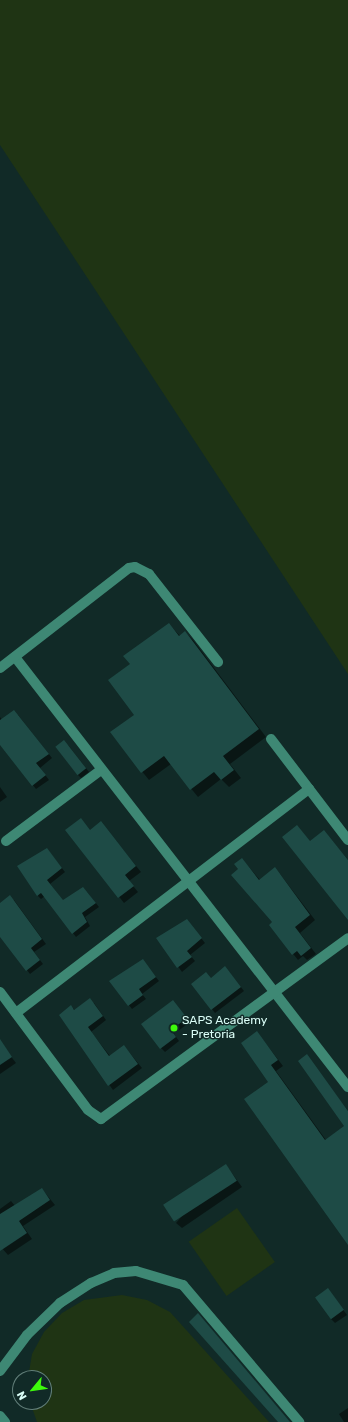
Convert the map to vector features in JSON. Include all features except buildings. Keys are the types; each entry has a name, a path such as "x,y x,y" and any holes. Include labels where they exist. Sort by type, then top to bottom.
{"street":[{"path":"0,668 129,568 135,567 149,574 218,662"},
{"path":"14,657 348,1087"},
{"path":"271,739 348,840"},
{"path":"6,841 101,770"},
{"path":"16,1013 309,789"},
{"path":"0,992 88,1110 101,1119 348,938"},
{"path":"0,1371 27,1335 60,1303 91,1283 114,1273 136,1271 183,1285 298,1422"},
{"path":"0,1416 5,1422"}],"green space":[{"path":"0,0 348,0 348,674 0,145"},
{"path":"237,1208 275,1262 227,1296 189,1242"},
{"path":"122,1295 147,1300 170,1312 269,1422 37,1422 33,1410 52,1410 52,1370 29,1370 32,1354 44,1332 62,1313 84,1300"}],"place":[{"name":"SAPS Academy - Pretoria","path":"174,1028"}]}
